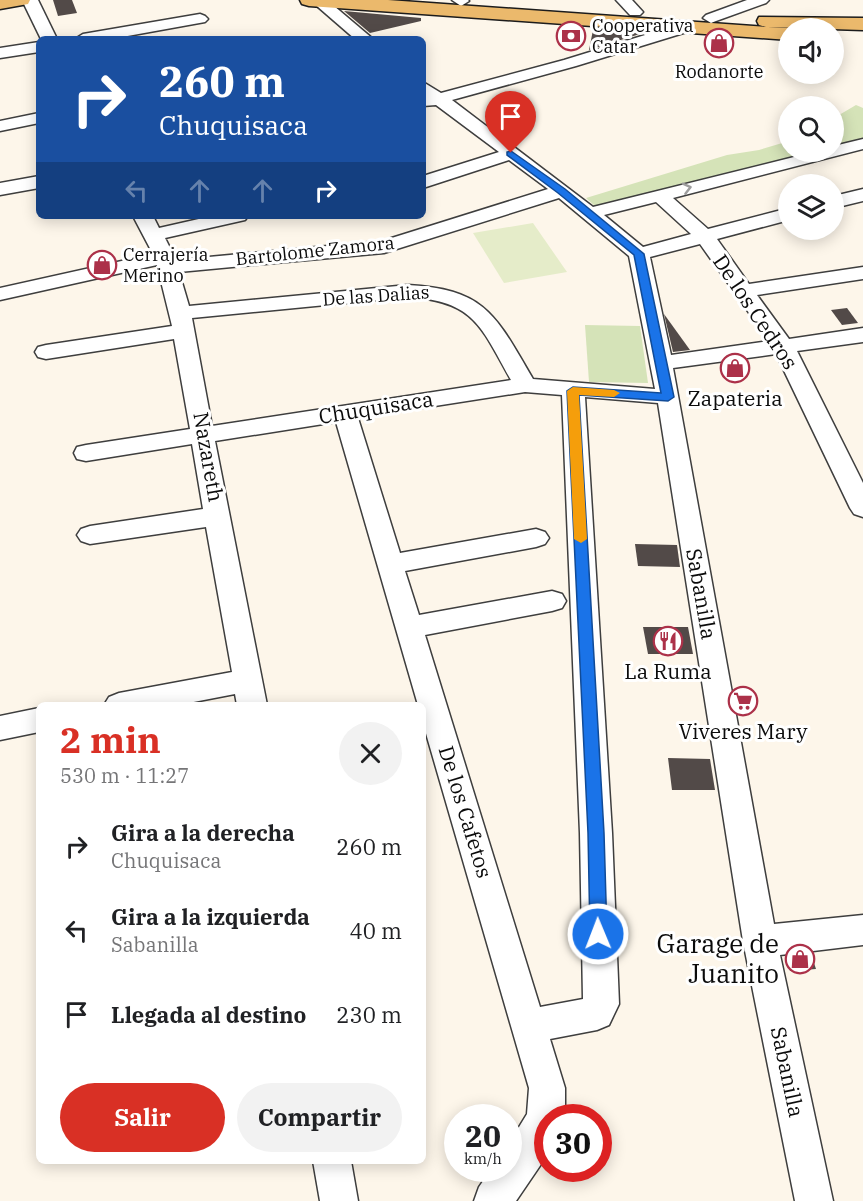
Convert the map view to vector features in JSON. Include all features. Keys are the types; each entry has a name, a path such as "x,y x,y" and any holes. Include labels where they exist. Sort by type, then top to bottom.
{"main road":[{"path":"0,3 21,0"},
{"path":"309,0 778,33"},
{"path":"452,0 629,6 711,18 816,24 863,24"},
{"path":"844,36 863,36"}],"street":[{"path":"30,0 48,36"},
{"path":"318,0 361,36"},
{"path":"711,18 761,0"},
{"path":"101,36 200,19"},
{"path":"430,101 570,63 684,28"},
{"path":"0,54 36,47"},
{"path":"430,101 511,153 590,213 639,254 778,217"},
{"path":"0,126 36,119"},
{"path":"844,149 863,144"},
{"path":"426,181 511,153"},
{"path":"590,213 793,162"},
{"path":"0,189 36,183"},
{"name":"Bartolome Zamora","path":"0,294 166,262 384,247 562,191"},
{"name":"De los Cedros","path":"659,195 704,236 784,347 863,508"},
{"path":"844,200 862,197"},
{"path":"148,225 208,219"},
{"name":"Nazareth","path":"148,225 166,262 182,322 249,693"},
{"name":"Sabanilla","path":"639,254 668,397 760,941 814,1201"},
{"path":"742,291 863,273"},
{"name":"De las Dalias","path":"46,352 182,322 408,291 443,293 470,303 479,311 525,385"},
{"path":"662,363 863,335"},
{"name":"Chuquisaca","path":"86,453 525,385 573,391 668,397"},
{"path":"530,1026 588,1017 597,1013 601,1004 596,833 573,391"},
{"name":"De los Cafetos","path":"345,413 548,1088 546,1114 538,1135 493,1201"},
{"path":"90,535 218,516"},
{"path":"391,564 536,538"},
{"path":"410,627 552,601"},
{"path":"152,702 249,693"},
{"path":"0,728 36,721"},
{"path":"760,941 863,930"},
{"path":"333,1164 339,1201"}],"green space":[{"path":"856,105 863,108 863,139 844,144 844,112"},
{"path":"778,144 778,161 595,206 586,198 727,155"},
{"path":"533,223 567,272 504,283 473,233"},
{"path":"585,325 640,326 648,383 589,382"}],"building":[{"path":"53,0 72,0 77,13 58,16"},
{"path":"344,11 421,18 421,21 370,33"},
{"path":"593,30 609,31 643,33 589,50"},
{"path":"847,308 858,323 842,325 831,310"},
{"path":"664,314 690,350 673,352"},
{"path":"635,544 677,545 680,567 638,566"},
{"name":"La Ruma","path":"643,627 688,627 693,654 648,654"},
{"path":"668,758 710,759 715,790 672,790"},
{"name":"Garage de Juanito","path":"811,954 816,969 790,971 786,957"}],"slow traffic":[{"path":"581,539 573,391 614,393"}],"place":[{"name":"Cooperativa Catar","path":"571,36"},
{"name":"Rodanorte","path":"719,43"},
{"name":"Cerrajería Merino","path":"102,265"},
{"name":"Zapateria","path":"735,368"},
{"name":"La Ruma","path":"668,641"},
{"name":"Viveres Mary","path":"743,701"},
{"name":"Garage de Juanito","path":"800,959"}],"route":[{"path":"511,153 590,213 639,254 668,397 573,391 596,833 598,934"}]}
